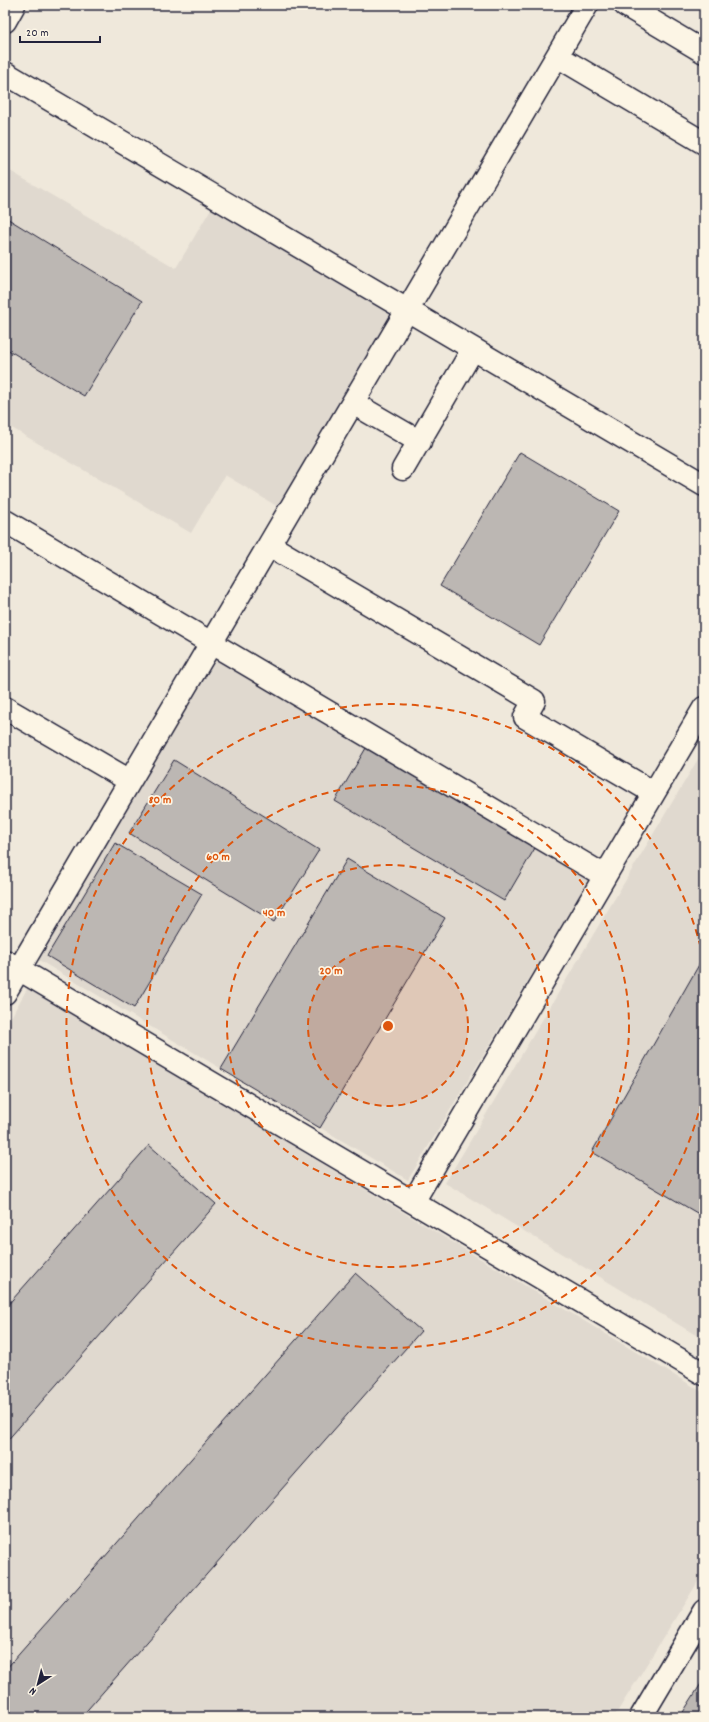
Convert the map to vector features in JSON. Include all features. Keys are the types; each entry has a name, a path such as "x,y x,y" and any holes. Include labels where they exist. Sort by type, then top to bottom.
{"street":[{"path":"5,21 14,5"},
{"path":"5,993 12,966 130,781 587,5"},
{"path":"625,5 704,52"},
{"path":"557,56 704,143"},
{"path":"5,73 704,485"},
{"path":"403,469 474,349"},
{"path":"353,402 420,442"},
{"path":"5,521 605,876"},
{"path":"269,545 534,701 525,717 654,793"},
{"path":"5,708 130,781"},
{"path":"413,1202 704,708"},
{"path":"12,966 704,1374"},
{"path":"641,1717 704,1611"}],"shaded area":[{"path":"5,168 176,268 212,207 396,314 280,508 225,475 191,533 5,424"},
{"path":"218,657 590,878 408,1180 37,959"},
{"path":"704,749 704,1340 445,1183"},
{"path":"28,987 704,1393 704,1572 614,1717 5,1717 5,1028"}],"building":[{"path":"5,217 142,301 84,396 5,348"},
{"path":"520,452 619,511 539,645 440,586"},
{"path":"366,748 535,848 504,901 335,801"},
{"path":"174,760 319,850 274,922 129,833"},
{"path":"115,843 202,894 134,1008 47,956"},
{"path":"347,859 445,918 320,1128 221,1069"},
{"path":"704,956 704,1217 592,1152"},
{"path":"149,1145 216,1204 5,1443 5,1308"},
{"path":"355,1273 421,1331 81,1717 5,1717 5,1670"},
{"path":"704,1679 704,1717 680,1717"}]}
